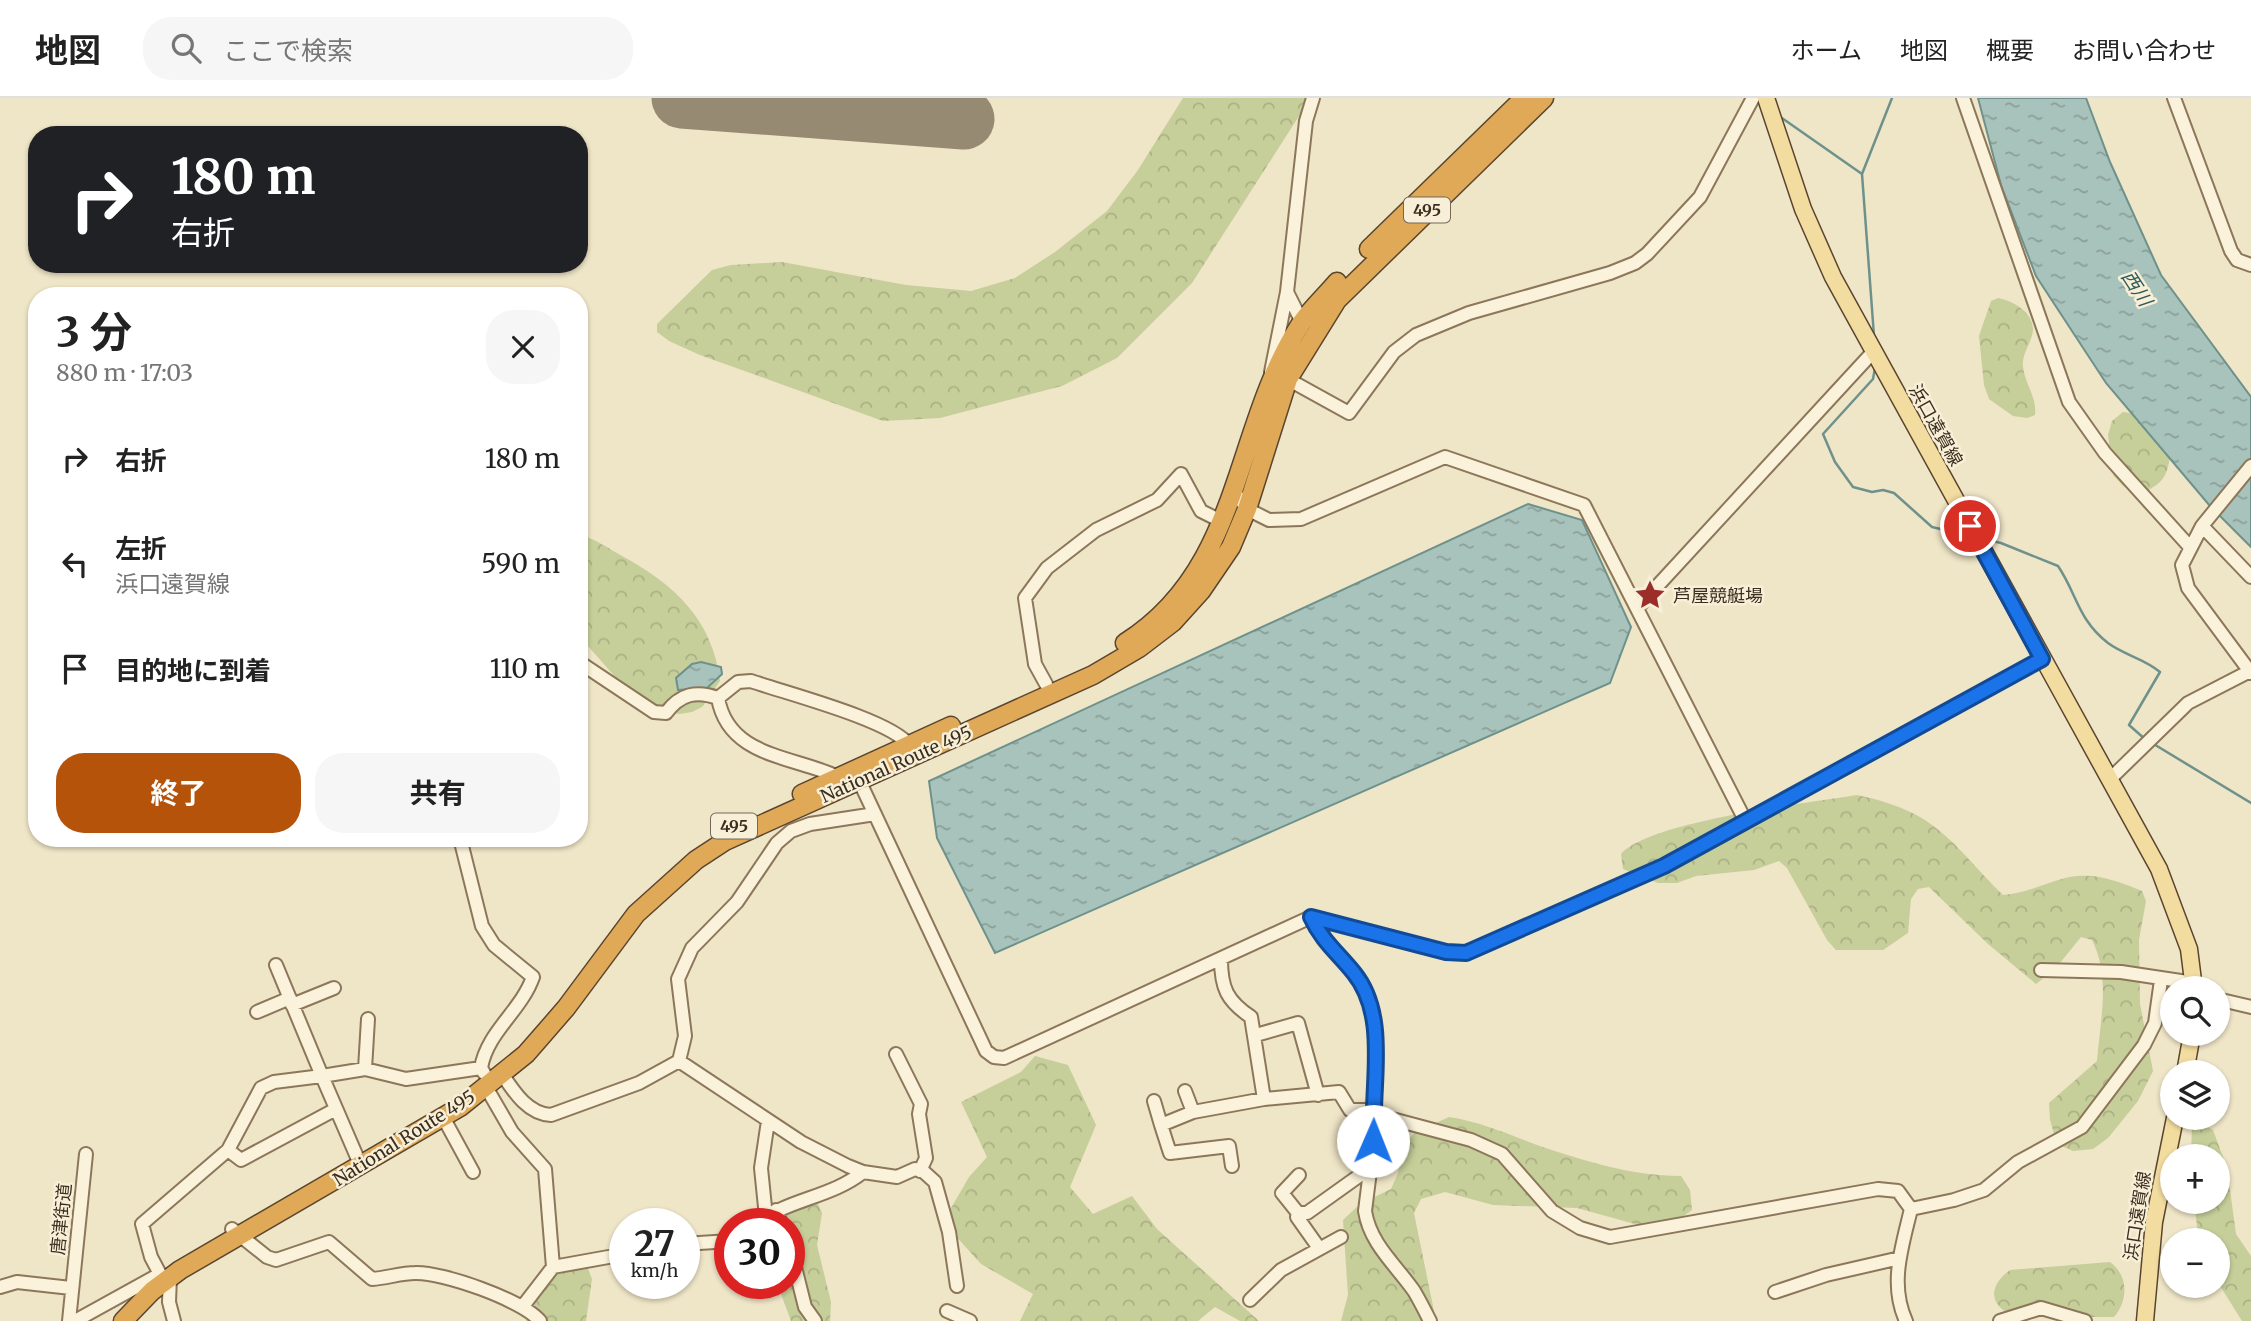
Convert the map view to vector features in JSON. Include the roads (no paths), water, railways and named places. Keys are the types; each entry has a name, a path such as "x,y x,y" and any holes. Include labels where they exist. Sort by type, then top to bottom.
{"highway":[{"name":"National Route 495","path":"111,1321 141,1288 443,1116 489,1076 533,1032 630,906 663,874 713,836 1093,675 1139,648 1173,622 1201,591 1231,547 1247,509 1282,376 1302,322 1349,269 1524,98"},
{"name":"National Route 495","path":"850,776 909,745 1091,664 1134,637 1163,613 1197,573 1223,522 1266,396 1337,300 1544,98"},
{"name":"National Route 495","path":"236,1233 489,1076"},
{"name":"National Route 495","path":"123,1321 165,1275"}],"main road":[{"name":"浜口遠賀線","path":"1766,98 1803,209 1833,277 2158,869 2189,949 2193,976"},
{"name":"浜口遠賀線","path":"2146,1321 2154,1222 2173,1130"}],"street":[{"path":"1266,396 1287,292 1306,121 1313,98"},
{"path":"1282,376 1349,413 1394,352 1416,335 1469,313 1635,263 1700,197 1753,98"},
{"path":"1963,98 2069,402 2105,453 2189,546"},
{"path":"2174,98 2231,251 2237,260 2251,265"},
{"path":"1287,292 1302,322"},
{"path":"1637,607 1873,352"},
{"path":"1234,491 1247,509 1269,520 1301,519 1445,457 1584,505 1746,822"},
{"path":"2109,780 2188,703 2250,672 2188,588 2182,565 2189,546 2202,526 2251,466"},
{"path":"1046,684 1035,664 1025,598 1047,568 1096,530 1157,500 1181,474 1201,511 1223,522"},
{"path":"2202,526 2251,577"},
{"path":"718,698 726,722 739,740 850,776 875,814 986,1052 994,1057 1004,1058 1311,917 1446,952 1466,953 1664,866 2042,659"},
{"path":"588,668 654,712 666,713 681,697 695,694 718,698 738,682 751,681 874,720 903,736 909,745"},
{"path":"174,1321 165,1275 151,1258 142,1224 228,1150 261,1088 274,1082 365,1069 406,1079 489,1076 541,1115 551,1115 639,1083 679,1061 685,1036 678,979 692,948 737,902 777,843 791,831 810,824 875,814"},
{"path":"462,847 482,926 494,945 533,977 511,1017 498,1029 484,1051 489,1076 512,1132 545,1170 553,1267 523,1306"},
{"path":"1311,917 1320,936 1354,972 1374,1016 1376,1112 1365,1211 1367,1226 1414,1292 1430,1321"},
{"path":"1221,959 1221,978 1232,1005 1251,1017 1256,1035 1264,1099"},
{"path":"276,965 356,1157"},
{"path":"2041,970 2121,972 2160,980"},
{"path":"1911,1209 1954,1200 1984,1190 2018,1162 2082,1127 2144,1045 2155,1023 2160,987"},
{"path":"257,1012 334,988"},
{"path":"2230,1002 2251,1007"},
{"path":"365,1069 368,1019"},
{"path":"1256,1035 1298,1023 1318,1095"},
{"path":"896,1054 921,1104 919,1114 926,1158 920,1171"},
{"path":"679,1061 801,1142 863,1172 897,1177 920,1171"},
{"path":"1185,1091 1193,1112"},
{"path":"1161,1125 1193,1112 1264,1099 1339,1092 1350,1111 1376,1112 1471,1140 1502,1154 1552,1211 1580,1228 1610,1237 1878,1189 1898,1191 1911,1209 1899,1258 1899,1305 1906,1321"},
{"path":"1154,1101 1172,1158 1229,1146 1232,1167"},
{"path":"228,1150 242,1160 336,1109"},
{"path":"443,1116 473,1172"},
{"path":"765,1208 761,1168 768,1121"},
{"name":"唐津街道","path":"69,1321 86,1154"},
{"path":"1298,1213 1307,1213 1328,1200 1370,1168"},
{"path":"920,1171 934,1182 949,1232 957,1286"},
{"path":"788,1208 850,1182 863,1172"},
{"path":"1299,1175 1282,1193 1298,1213 1297,1217 1319,1248"},
{"path":"236,1233 267,1257 276,1260 329,1242 372,1279 413,1273 437,1275 523,1306 540,1321"},
{"path":"1250,1300 1281,1270 1341,1237"},
{"path":"553,1267 609,1258"},
{"path":"1775,1293 1826,1275 1899,1258"},
{"path":"75,1321 165,1275"},
{"path":"0,1287 17,1282 71,1288"},
{"path":"803,1299 815,1321"},
{"path":"2000,1321 2041,1308 2085,1321"},
{"path":"947,1311 970,1321"}],"water":[{"name":"西川","path":"1978,98 2086,98 2110,162 2161,275 2251,397 2251,547 2210,506 2106,383 2036,276 2001,185"},
{"path":"1528,504 1582,520 1631,627 1610,683 995,953 937,838 929,781"},
{"path":"701,662 721,667 722,674 707,688 678,690 676,678 692,664"}],"waterway":[{"path":"1874,336 1862,174 1892,98"},
{"path":"1779,116 1862,174"},
{"path":"1875,368 1873,379 1823,434 1835,462 1853,487 1872,492 1883,490 1894,493 1932,527 1970,536"},
{"path":"1983,539 2001,543 2058,566 2084,616 2098,634 2114,647 2160,672 2129,725 2146,740"},
{"path":"2152,743 2251,803"}],"place":[{"name":"芦屋競艇場","path":"1650,595"}]}
